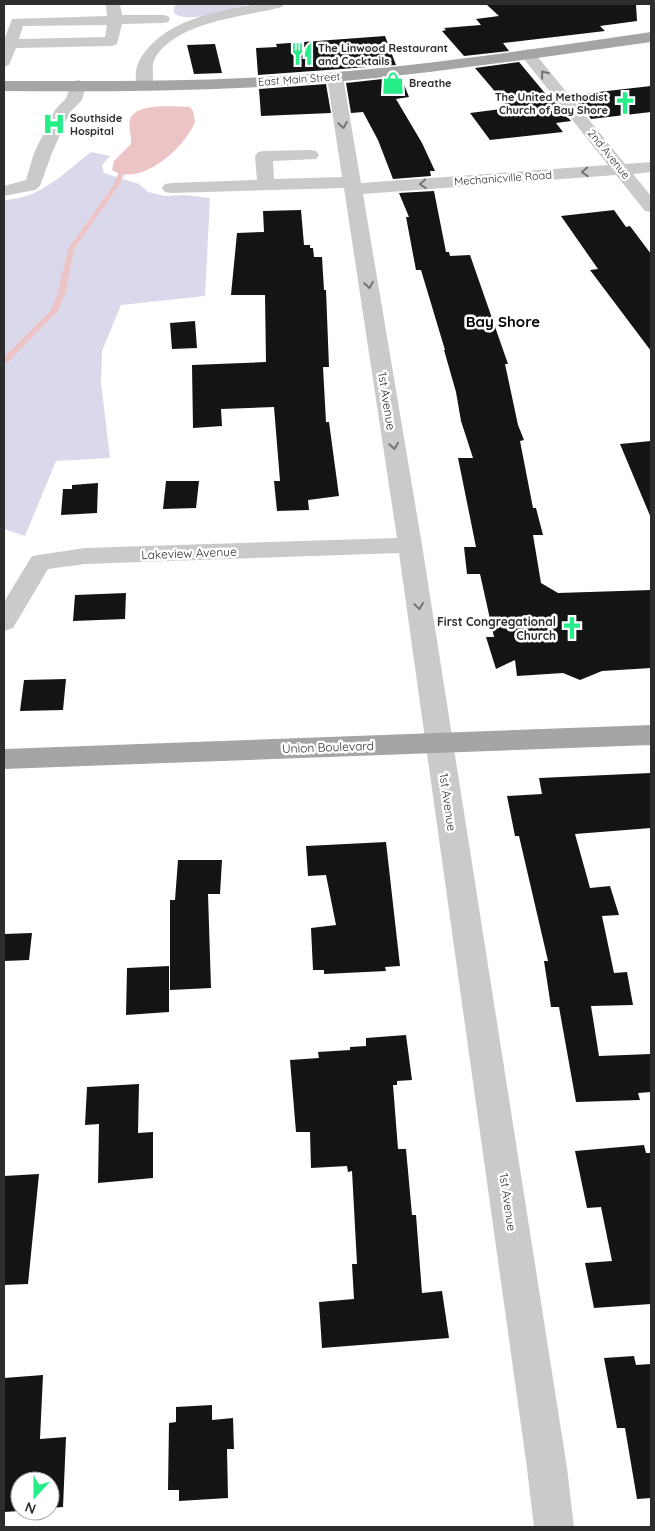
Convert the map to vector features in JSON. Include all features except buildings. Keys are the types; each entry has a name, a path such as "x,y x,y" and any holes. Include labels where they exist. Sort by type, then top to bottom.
{"main road":[{"name":"East Main Street","path":"4,86 220,83 335,77 651,37"},
{"name":"Union Boulevard","path":"4,759 651,735"}],"street":[{"path":"10,44 112,41 115,20 113,4"},
{"path":"159,4 163,19"},
{"path":"144,85 145,62 158,46 180,29 203,21 277,4"},
{"path":"4,62 10,44 10,22 163,19 180,29"},
{"name":"2nd Avenue","path":"528,54 651,207"},
{"name":"1st Avenue","path":"335,77 354,185 410,545 554,1527"},
{"path":"4,191 29,186 34,182 42,153 64,110 74,100 78,85"},
{"path":"266,185 264,156 310,154"},
{"name":"Mechanicville Road","path":"171,188 354,185 651,167"},
{"name":"Lakeview Avenue","path":"4,622 40,562 85,556 410,545"}],"shaded area":[{"path":"180,4 251,4 211,15 189,17 174,13 174,6"},
{"path":"166,106 190,107 193,111 195,122 182,143 172,153 148,170 135,174 123,174 112,170 114,161 131,144 130,120 133,114 147,108"},
{"path":"91,152 110,156 102,165 104,173 139,184 148,192 165,196 185,195 210,198 205,296 121,305 102,351 101,383 110,458 56,461 25,536 4,529 4,200 17,199 40,190"}],"waterway":[{"path":"4,361 54,311 62,292 71,249 117,184 125,164"}],"place":[{"name":"The Linwood Restaurant and Cocktails","path":"302,54"},
{"name":"Breathe","path":"393,83"},
{"name":"The United Methodist Church of Bay Shore","path":"625,103"},
{"name":"Southside Hospital","path":"54,124"},
{"name":"First Congregational Church","path":"572,628"}],"district":[{"name":"Bay Shore","path":"503,321"}]}
